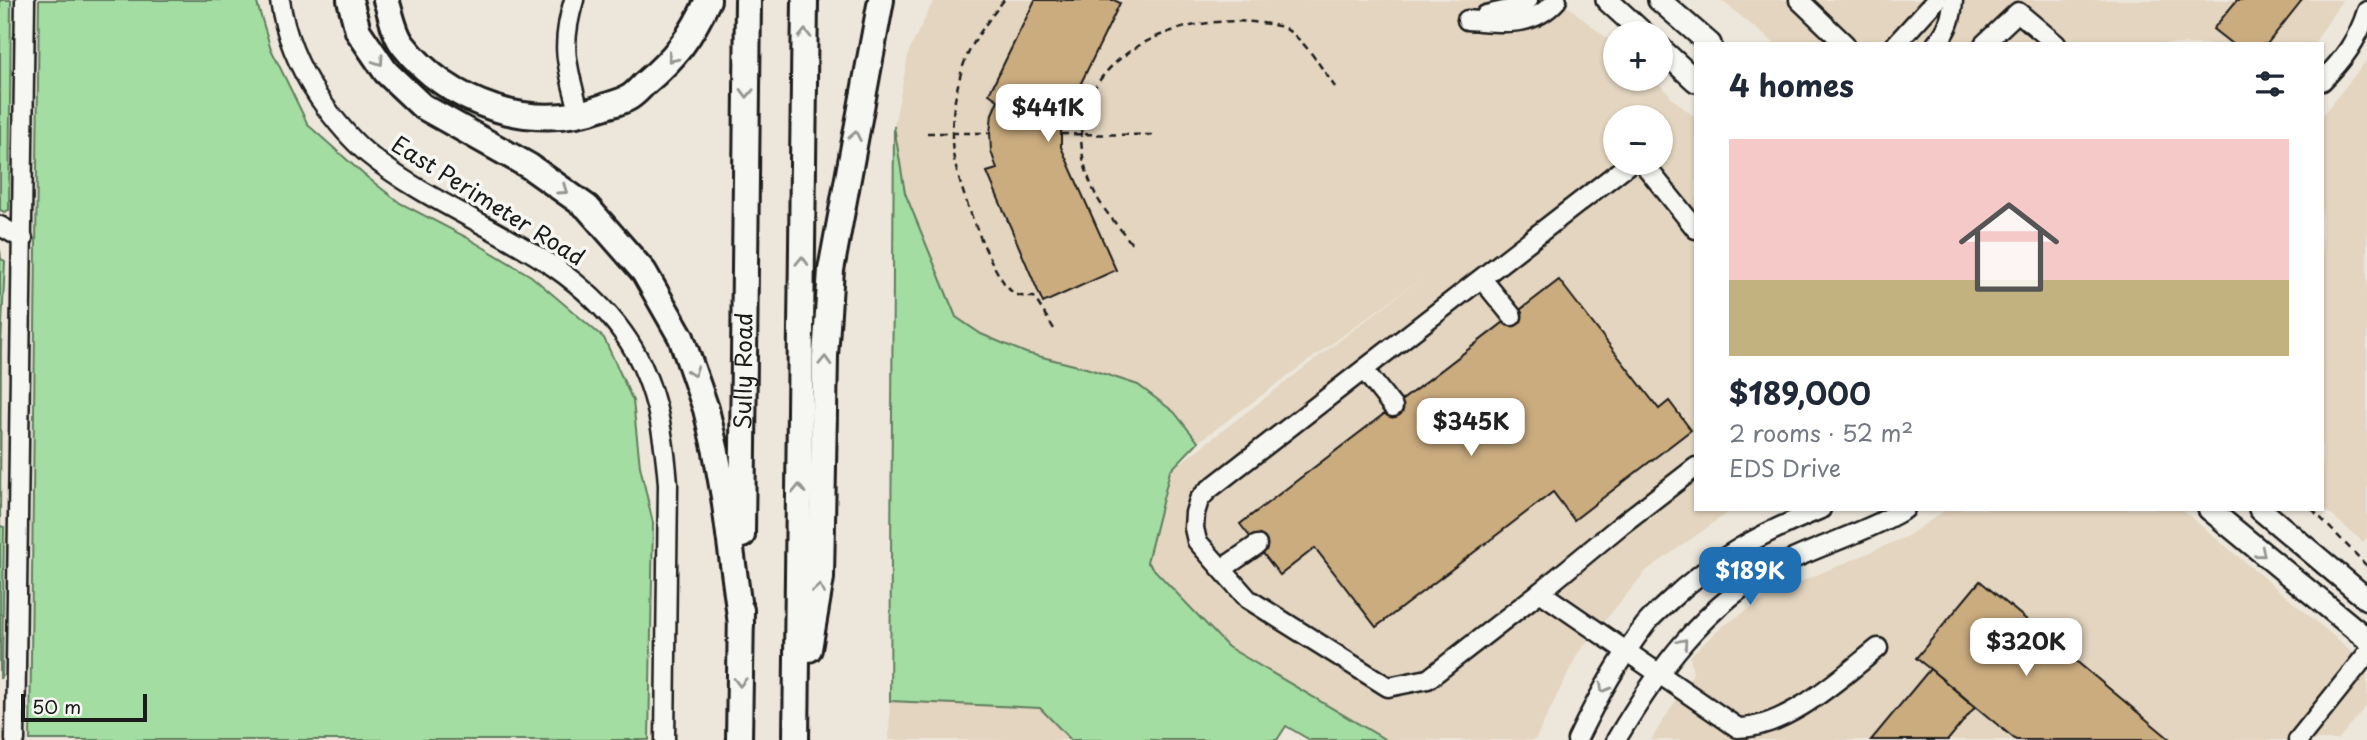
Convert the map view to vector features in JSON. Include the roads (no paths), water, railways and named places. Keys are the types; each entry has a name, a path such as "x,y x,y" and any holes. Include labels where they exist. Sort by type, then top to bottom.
{"highway":[{"path":"350,0 358,31 386,72 422,106 529,166 587,207 644,272 681,337 706,409 716,452 741,624"},
{"path":"386,0 401,43 432,75 492,109 527,115 580,115 628,98 667,65 695,29 708,0"},
{"name":"Sully Road","path":"739,740 748,0"},
{"path":"796,734 805,0"},
{"path":"796,734 821,578 825,356 831,270 881,0"}],"main road":[{"path":"1607,0 1630,21"},
{"path":"1659,0 1708,42"},
{"path":"1673,60 1694,78"},
{"path":"2211,511 2367,639"},
{"path":"2262,511 2367,599"}],"street":[{"path":"15,740 8,690 23,239 25,0"},
{"name":"East Perimeter Road","path":"280,0 286,29 305,77 352,138 387,168 428,195 549,262 607,314 623,333 637,357 649,383 659,417 667,473 665,740"},
{"path":"574,0 566,26 565,48 580,115"},
{"path":"1528,0 1517,8 1467,20 1518,22 1539,15 1557,0"},
{"path":"1799,0 1843,42"},
{"path":"1898,42 1936,0"},
{"path":"1938,42 1952,17 1953,0"},
{"path":"2324,79 2350,49 2360,33 2367,11"},
{"path":"1986,42 2018,12 2054,42"},
{"path":"457,126 471,99"},
{"path":"1615,175 1218,482 1199,500 1194,528 1197,541 1248,599 1388,687 1428,679 1694,469"},
{"path":"1653,175 1694,227"},
{"path":"0,226 23,239"},
{"path":"1482,279 1512,316"},
{"path":"1364,370 1393,407"},
{"path":"1577,740 1592,709 1646,623 1707,569 1757,537 1816,511"},
{"path":"1616,740 1658,674 1685,639 1711,615 1765,573 1869,528 1901,511"},
{"path":"1222,569 1257,545"},
{"path":"1540,592 1658,674 1737,734 1804,706 1878,648"},
{"path":"2298,740 2367,654"}]}
